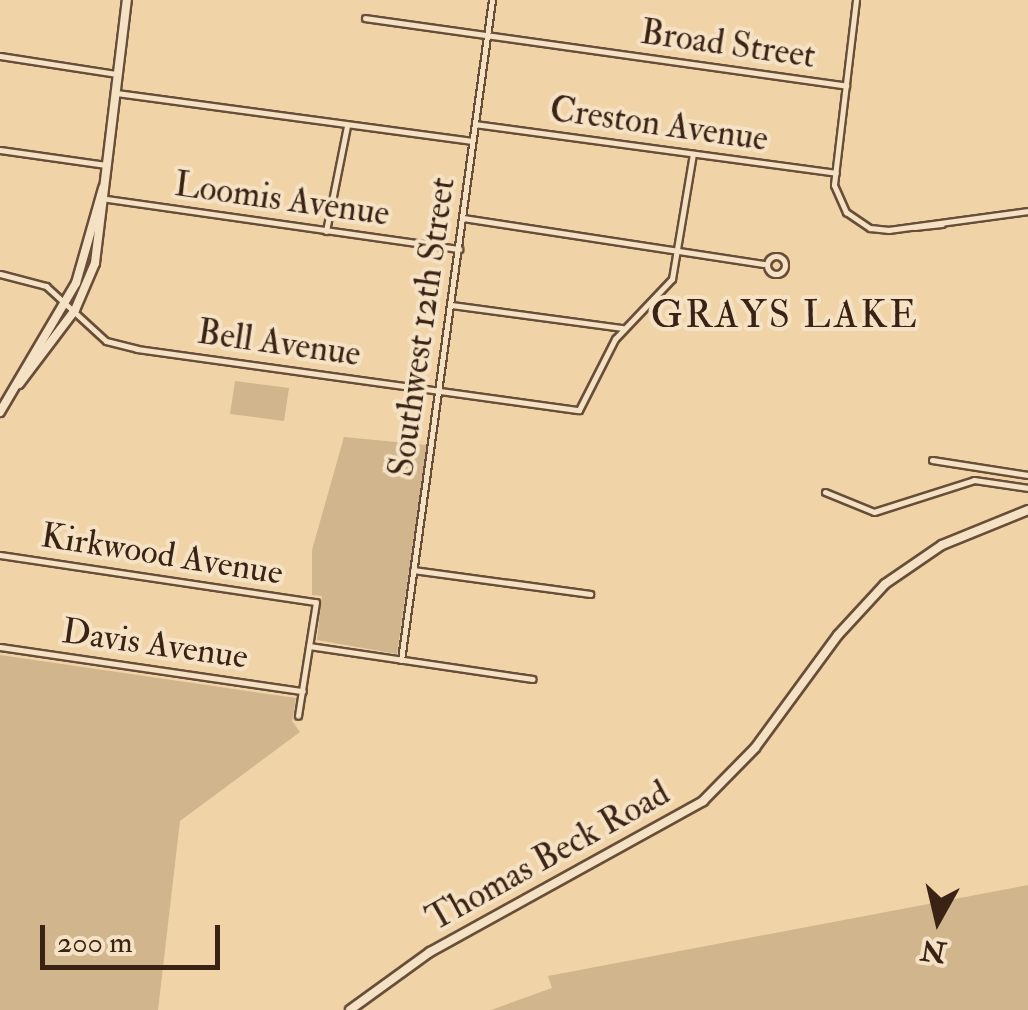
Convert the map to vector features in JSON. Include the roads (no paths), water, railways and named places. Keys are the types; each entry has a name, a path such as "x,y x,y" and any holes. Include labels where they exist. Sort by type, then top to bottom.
{"main road":[{"path":"0,412 95,263 127,0"},
{"name":"Thomas Beck Road","path":"350,1010 436,949 703,801 755,748 838,635 885,584 942,545 1028,510"}],"street":[{"name":"Southwest 12th Street","path":"401,660 492,0"},
{"path":"856,0 836,173 836,196 855,220 879,230 1028,211"},
{"name":"Broad Street","path":"365,18 846,86"},
{"path":"0,56 116,74"},
{"path":"114,92 473,141"},
{"path":"326,231 347,124"},
{"name":"Creston Avenue","path":"475,124 836,173"},
{"path":"0,150 106,166"},
{"path":"452,305 622,328 668,285 681,248 694,154"},
{"name":"Loomis Avenue","path":"102,199 459,249"},
{"path":"463,218 681,248 764,264"},
{"name":"Bell Avenue","path":"0,274 30,279 71,306 106,341 138,349 574,411 585,406 622,328"},
{"path":"932,460 1028,475"},
{"path":"825,492 874,512 974,480 1028,488"},
{"name":"Kirkwood Avenue","path":"0,555 316,602 310,646"},
{"path":"414,570 590,594"},
{"name":"Davis Avenue","path":"0,646 303,691"},
{"path":"298,716 310,646 533,679"}],"district":[{"name":"GRAYS LAKE","path":"785,316"}]}
